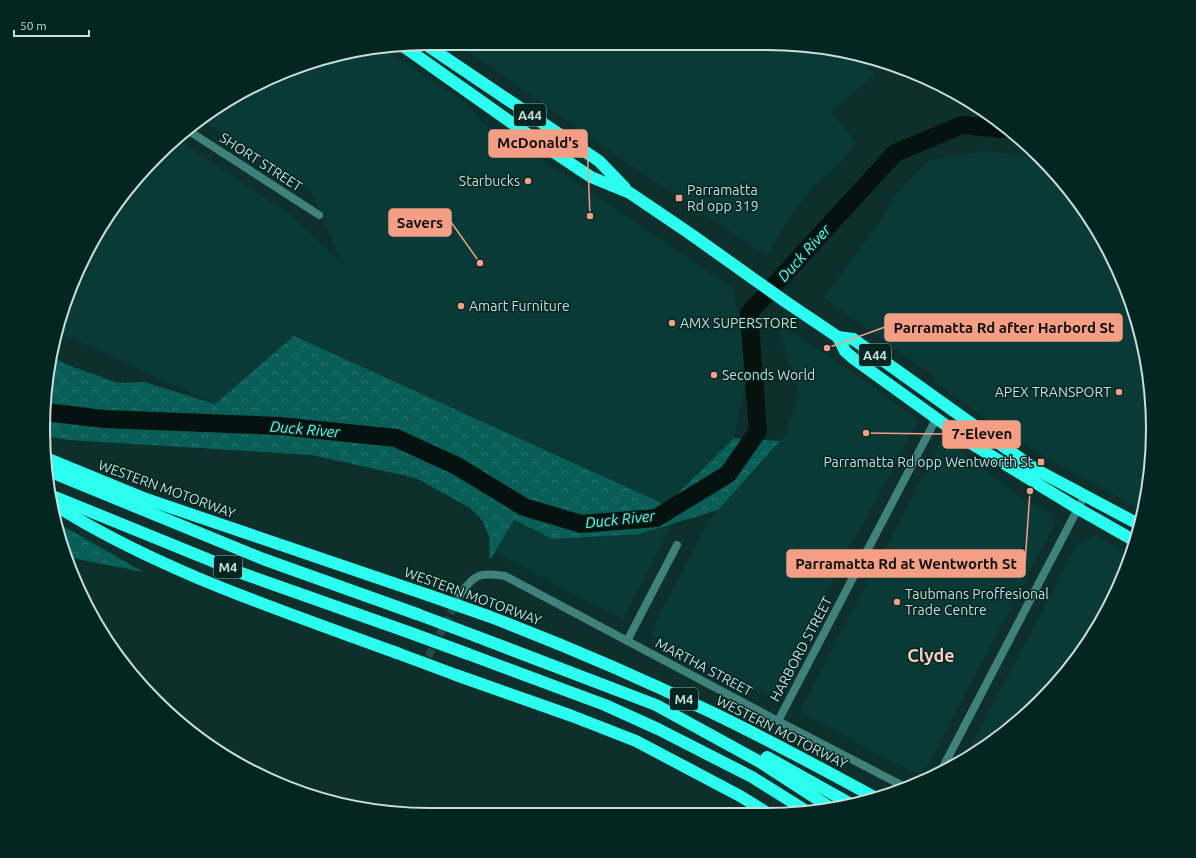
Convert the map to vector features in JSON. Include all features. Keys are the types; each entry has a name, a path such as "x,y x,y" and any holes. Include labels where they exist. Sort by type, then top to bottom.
{"highway":[{"name":"A44","path":"434,50 599,162 630,193 786,302 838,337 853,339 1035,469 1134,522"},
{"name":"A44","path":"410,51 542,145 591,177 630,193"},
{"name":"A44","path":"838,337 845,351 850,355 972,444 1077,508 1130,538"},
{"name":"WESTERN MOTORWAY","path":"52,461 153,502 428,595 547,639 659,687 714,713 868,794"},
{"name":"WESTERN MOTORWAY","path":"53,473 263,559 417,614 656,705 760,762 824,804"},
{"name":"M4","path":"56,497 244,574 408,632 605,705 658,729 752,777 799,806"},
{"name":"M4","path":"58,507 80,521 129,547 176,569 261,603 572,716 636,741 740,796 760,808"},
{"path":"656,705 735,739 844,800"}],"street":[{"name":"SHORT STREET","path":"192,133 319,215"},
{"name":"HARBORD STREET","path":"778,721 936,418"},
{"path":"945,763 1085,495"},
{"path":"628,640 677,545"},
{"name":"MARTHA STREET","path":"460,595 472,579 488,574 505,576 900,784"}],"shaded area":[{"path":"466,50 792,51 841,57 867,64 874,75 831,112 856,142 843,160 811,189 787,221 767,256 616,155"},
{"path":"388,52 464,101 484,124 569,177 732,288 750,362 734,438 666,505 294,336 215,404 62,334 70,307 89,261 114,218 144,179 181,142 295,218 342,264 311,191 205,123 261,89 307,70 355,57"},
{"path":"983,151 1029,155 1052,179 1082,218 1107,261 1117,284 1126,307 1139,355 1143,380 1146,429 1143,478 1138,508 1050,460 1026,445 936,384 934,376 824,298 877,227 899,190 928,161"},
{"path":"782,326 861,378 915,418 917,423 774,690 771,694 764,694 653,636 652,629 710,518 785,436 798,396 798,386 779,334"},
{"path":"946,441 1018,495 1052,513 1055,524 926,768 921,772 913,772 806,716 802,712 802,707 940,444"},
{"path":"675,519 623,619 495,553 514,520 553,539"},
{"path":"1095,535 1125,552 1107,597 1082,640 1052,679 1017,714 998,730 969,749 1079,542"}],"green space":[{"path":"294,336 666,505 734,438 780,441 718,510 639,534 553,539 514,520 490,560 489,537 482,520 470,508 416,478 312,455 69,440 50,437 51,404 56,358 65,364 118,383 144,382 215,404"},
{"path":"63,526 72,531 143,572 73,558"}],"waterway":[{"name":"Duck River","path":"51,413 104,419 280,426 396,438 457,466 524,507 581,524 656,518 728,474 758,431 749,313 895,153 962,125 999,129"}],"tunnel":[{"path":"423,667 460,595"}],"place":[{"name":"Starbucks","path":"528,181"},
{"name":"Parramatta Rd opp 319","path":"679,198"},
{"name":"McDonald's","path":"590,216"},
{"name":"Savers","path":"480,263"},
{"name":"Amart Furniture","path":"461,306"},
{"name":"AMX SUPERSTORE","path":"672,323"},
{"name":"Parramatta Rd after Harbord St","path":"827,348"},
{"name":"Seconds World","path":"714,375"},
{"name":"APEX TRANSPORT","path":"1119,392"},
{"name":"7-Eleven","path":"866,433"},
{"name":"Parramatta Rd opp Wentworth St","path":"1041,462"},
{"name":"Parramatta Rd at Wentworth St","path":"1030,491"},
{"name":"Taubmans Proffesional Trade Centre","path":"897,602"}],"district":[{"name":"Clyde","path":"931,655"}]}
